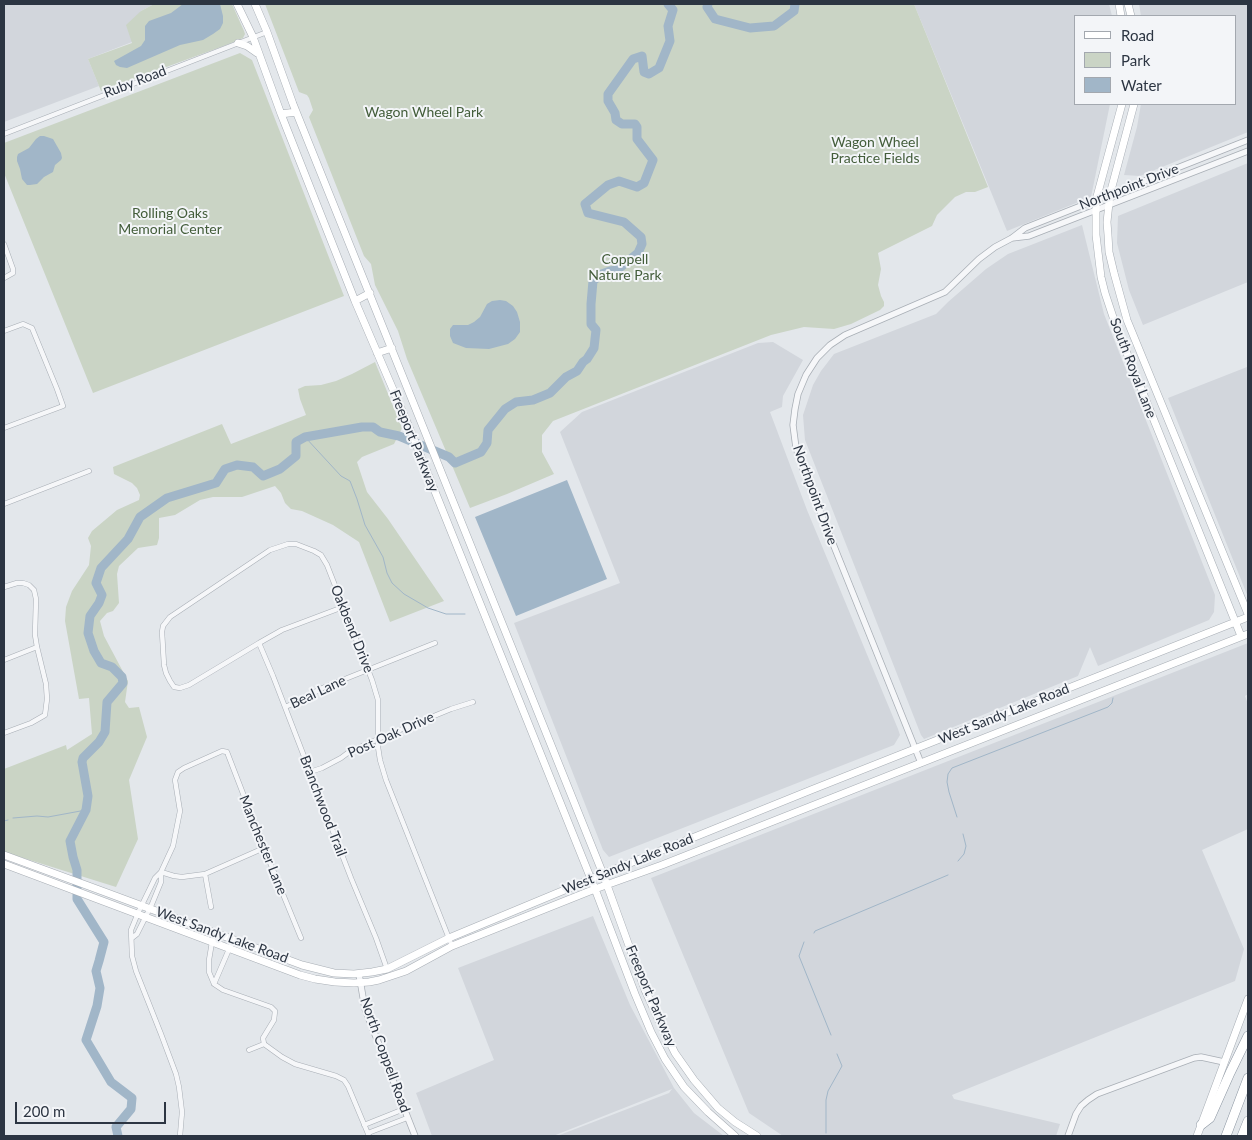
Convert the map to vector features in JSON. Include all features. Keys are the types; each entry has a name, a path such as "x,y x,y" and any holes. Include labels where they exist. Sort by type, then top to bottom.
{"highway":[{"path":"1201,1125 1210,1118 1248,1036"},
{"path":"1226,1136 1248,1078"},
{"path":"1242,1136 1248,1121"}],"main road":[{"name":"Freeport Parkway","path":"237,4 253,37 281,114 355,301 407,422 558,796 650,1032 665,1060 684,1087 735,1136"},
{"name":"Freeport Parkway","path":"255,4 296,112 440,467 607,885 646,990 666,1036 675,1053 694,1080 718,1108 757,1136"},
{"path":"238,43 254,50 259,55"},
{"path":"281,114 293,104"},
{"name":"South Royal Lane","path":"1122,105 1096,200 1096,235 1101,277 1116,325 1156,428 1235,623 1244,635"},
{"name":"South Royal Lane","path":"1134,105 1110,194 1107,222 1109,252 1127,320 1248,616"},
{"path":"281,114 296,112"},
{"path":"355,301 370,293"},
{"path":"1116,325 1127,320"},
{"path":"377,353 392,348"},
{"path":"1156,428 1170,423"},
{"name":"West Sandy Lake Road","path":"4,856 302,965 334,973 359,974 372,972 387,969 449,938 602,874 1235,623 1248,616"},
{"name":"West Sandy Lake Road","path":"4,864 316,979 360,983 379,980 406,970 452,946 1244,635"},
{"path":"499,650 511,645"},
{"path":"1115,670 1120,684"},
{"path":"529,725 541,720"},
{"path":"558,796 569,792"},
{"path":"732,822 740,834"},
{"path":"635,994 646,990"},
{"path":"1197,1136 1248,999"}],"street":[{"name":"Ruby Road","path":"4,134 267,32"},
{"name":"Northpoint Drive","path":"921,763 796,448 793,425 795,409 798,394 806,375 817,358 845,335 945,292 979,258 1012,238 1024,228 1247,141"},
{"path":"1247,141 1248,150"},
{"name":"Northpoint Drive","path":"1012,238 1029,236 1248,150"},
{"path":"4,244 13,274 4,278"},
{"path":"4,330 23,324 32,328 63,406 4,428"},
{"path":"4,504 89,471"},
{"name":"Oakbend Drive","path":"258,643 197,682 180,688 174,686 170,681 164,665 162,632 170,617 270,550 288,544 296,544 314,550 321,555 327,565 368,670 378,700 380,760 389,789 452,946"},
{"path":"4,587 17,582 24,583 34,590 36,599 35,626 37,647 46,684 47,698 45,714 31,723 4,733"},
{"path":"258,643 282,630 343,607"},
{"name":"Branchwood Trail","path":"258,643 285,707 387,969"},
{"name":"Beal Lane","path":"285,707 320,689 435,643"},
{"path":"4,660 37,647"},
{"name":"Post Oak Drive","path":"310,772 342,758 349,752 378,738 473,702"},
{"name":"Manchester Lane","path":"161,872 173,846 178,827 180,811 175,780 178,772 222,751 227,752 301,938"},
{"path":"161,872 182,877 205,874 264,848"},
{"path":"161,872 155,878 131,930 131,945 136,971 177,1080 182,1112 180,1136"},
{"path":"132,938 137,934 150,909 161,882 161,872"},
{"path":"205,874 211,908"},
{"path":"215,933 209,960 209,972 214,984 223,990 270,1007 274,1011 274,1020 263,1038 264,1044 295,1064 344,1080 368,1135 407,1118"},
{"path":"214,984 233,940"},
{"name":"North Coppell Road","path":"359,974 365,1009 414,1136"},
{"path":"249,1050 264,1044"},
{"path":"1068,1136 1076,1114 1088,1100 1097,1094 1194,1058 1201,1057 1224,1062"},
{"path":"364,1125 404,1109"}],"shaded area":[{"path":"4,4 154,4 141,11 132,42 88,59 99,86 4,122"},
{"path":"914,4 1109,4 1112,15 1074,15 1074,105 1110,105 1091,197 1007,231"},
{"path":"1139,4 1248,4 1248,132 1140,176 1124,175 1141,105 1237,105 1237,15 1141,15"},
{"path":"1248,163 1248,282 1143,325 1129,290 1117,243 1118,216"},
{"path":"1082,225 1104,314 1215,595 1214,612 1209,620 1098,666 1090,647 1078,676 924,739 805,440 803,415 813,385 834,354 936,314 986,269 1008,254"},
{"path":"773,342 803,360 783,396 782,407 770,412 807,510 900,735 894,745 609,857 603,850 514,623 620,583 560,432 582,412 758,343"},
{"path":"1247,367 1248,369 1248,597 1168,398"},
{"path":"1248,643 1248,694 1245,696 1248,704 1248,829 1202,850 1244,949 1235,981 952,1095 954,1099 1060,1124 1056,1136 783,1136 749,1113 651,878"},
{"path":"593,916 630,1005 674,1088 694,1113 724,1136 557,1136 669,1093 672,1089 553,1136 432,1136 416,1093 494,1060 458,968"}],"green space":[{"path":"154,4 232,4 245,34 243,38 229,44 101,91 88,59 132,43 126,25 141,11"},
{"path":"265,4 914,4 988,187 975,192 966,192 955,197 937,215 932,226 878,253 881,269 878,285 884,302 884,306 880,310 851,324 834,329 804,327 771,335 553,421 542,435 542,452 554,474 470,508 407,359 398,331 375,285 371,264 364,256 309,117 313,110 309,98 307,95 299,92"},
{"name":"Rolling Oaks Memorial Center","path":"240,53 252,60 344,296 93,393 4,173 4,143"},
{"path":"375,362 402,428 394,444 362,457 357,462 367,492 388,519 444,601 390,622 359,542 333,525 302,511 291,509 275,486 242,497 213,497 200,500 175,515 159,518 157,545 138,548 119,566 117,574 119,603 113,611 107,613 100,621 104,636 128,681 125,702 129,708 139,707 147,737 129,780 138,839 116,887 4,852 4,769 66,745 67,750 92,734 89,698 79,699 65,621 66,607 72,591 89,565 91,546 88,538 92,531 117,510 139,500 140,495 137,488 132,483 114,474 113,467 222,424 231,444 306,415 298,389 336,381"}],"water":[{"path":"183,4 220,4 223,23 220,29 203,40 180,45 127,68 116,65 114,61 141,46 145,40 145,26 149,21 171,13"},
{"path":"40,136 53,139 62,158 55,165 53,172 37,184 27,185 22,179 17,157 18,154 29,148"},
{"path":"500,300 506,301 517,312 520,332 515,339 508,344 489,349 466,348 453,343 450,329 453,325 468,325 474,322 480,317 487,304"},
{"path":"567,480 607,579 516,616 475,517"}],"waterway":[{"path":"118,1136 116,1127 131,1109 132,1098 111,1082 86,1040 97,1006 100,988 96,971 104,942 77,899 77,870 70,841 86,810 88,796 82,762 83,758 99,742 105,732 107,702 123,683 122,677 112,667 101,663 94,651 88,633 90,616 102,595 96,583 101,568 128,539 140,517 167,498 216,483 225,469 237,465 253,467 263,476 280,469 296,456 296,442 305,437 362,427 373,427 380,432 399,436 449,457 455,463 481,452 487,443 488,430 505,409 516,402 533,400 550,393 566,377 577,371 594,348 596,330 591,324 593,281 602,274 617,270 638,253 642,244 641,237 624,222 588,213 585,204 608,185 619,181 637,187 644,183 653,160 637,139 637,127 635,124 622,124 616,120 615,113 608,101 608,94 633,59 642,56 644,72 649,74 659,68 670,41 668,26 673,10 668,4"},
{"path":"708,4 707,7 715,19 750,28 774,26 794,11 795,4"},
{"path":"305,437 341,476 350,481 365,525 383,557 392,583 404,594 428,608 446,614 465,614"},
{"path":"957,817 947,782 948,774 952,768 1108,707 1112,703 1113,698"},
{"path":"13,818 48,817 86,810"},
{"path":"4,821 8,820"},
{"path":"958,861 964,854 966,846 963,834"},
{"path":"814,933 948,875"},
{"path":"804,942 799,956 831,1035"},
{"path":"826,1133 826,1100 828,1091 842,1066 837,1054"}],"park label":[{"name":"Wagon Wheel Park","path":"424,112"},
{"name":"Wagon Wheel Practice Fields","path":"875,150"},
{"name":"Coppell Nature Park","path":"625,268"}]}
